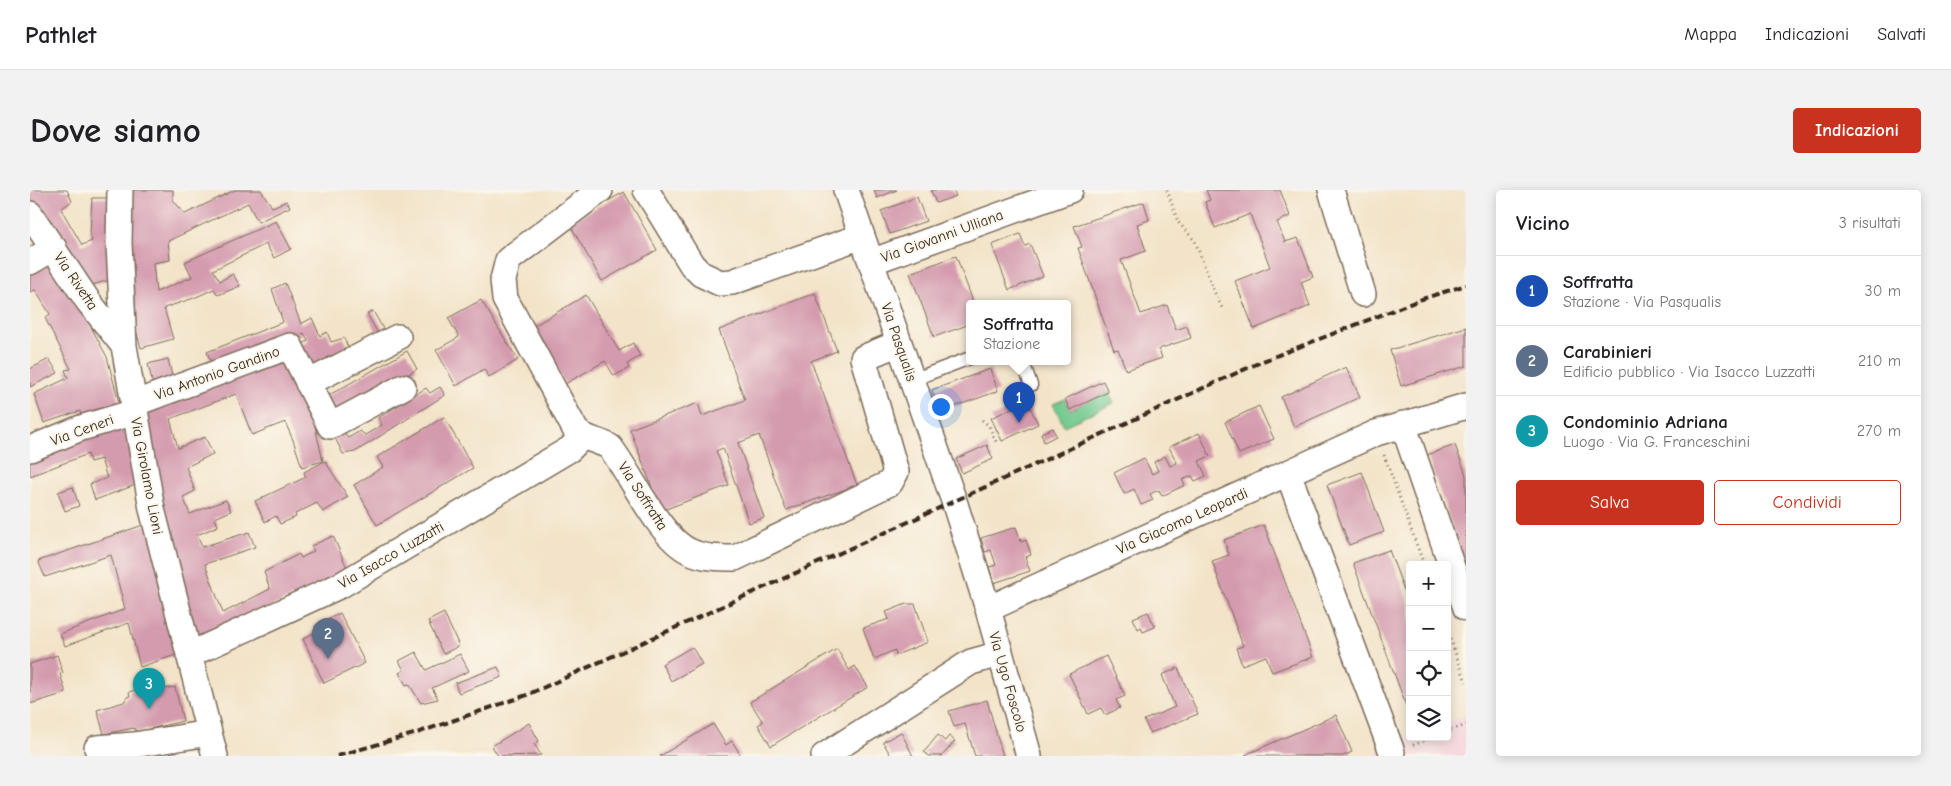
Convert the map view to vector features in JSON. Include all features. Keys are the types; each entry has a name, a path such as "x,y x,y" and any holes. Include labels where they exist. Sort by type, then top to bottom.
{"street":[{"name":"Via Girolamo Lioni","path":"120,190 119,263 124,346 134,408 152,508 212,745"},
{"path":"582,437 576,431 505,299 503,280 508,260 600,190"},
{"path":"646,190 692,265 700,274 720,282 743,280 862,236"},
{"name":"Via Pasqualis","path":"846,190 954,501 988,609"},
{"name":"Via Giovanni Ulliana","path":"871,262 1070,190"},
{"path":"1331,190 1363,294"},
{"name":"Via Rivetta","path":"30,214 88,301 124,346"},
{"path":"30,262 54,248"},
{"path":"308,383 398,337"},
{"name":"Via Soffratta","path":"582,437 603,442 610,446 668,533 689,551 713,558 735,558 890,483 896,472 863,358 899,343"},
{"name":"Via Antonio Gandino","path":"134,408 290,346 330,426 403,387"},
{"name":"Via Giacomo Leopardi","path":"988,609 1376,433 1466,406"},
{"name":"Via Ceneri","path":"30,449 134,408"},
{"path":"1403,424 1466,608"},
{"name":"Via Isacco Luzzatti","path":"189,655 341,585 570,449 582,437"},
{"path":"1288,473 1392,752"},
{"name":"Via Ugo Foscolo","path":"988,609 1029,756"},
{"path":"824,756 970,662 1000,654"},
{"path":"96,748 134,745 212,745"}],"lane":[{"path":"912,380 966,360"},
{"path":"1024,365 1031,384"}],"path":[{"path":"1167,190 1178,222 1195,241 1223,310"},
{"path":"982,420 990,426 997,444"},
{"path":"1376,433 1423,561"},
{"path":"1451,641 1466,682"},
{"path":"1451,731 1466,725"}],"shaded area":[{"path":"1466,716 1466,756 1373,756 1399,739 1406,737 1406,741 1451,741 1451,721"}],"green space":[{"path":"1108,392 1114,403 1064,426 1053,404 1065,399 1070,410"}],"building":[{"path":"30,190 67,190 72,201 61,209 82,245 92,241 90,234 92,198 109,198 109,280 89,286 61,249 30,199"},
{"path":"127,190 173,190 173,200 185,214 235,190 261,190 272,207 287,201 290,207 258,222 248,203 168,241 170,260 153,263 156,292 192,277 185,262 276,221 291,249 274,258 266,244 213,270 220,281 233,274 240,286 218,295 214,289 164,308 173,339 141,348 128,301"},
{"path":"874,190 897,190 877,198"},
{"path":"932,190 953,190 956,196 936,203"},
{"path":"1206,190 1280,190 1290,216 1277,222 1285,242 1298,238 1313,277 1301,282 1310,306 1254,329 1235,281 1270,267 1250,214 1215,228 1205,202 1210,200"},
{"path":"624,192 657,250 602,281 569,223"},
{"path":"917,197 926,221 890,234 881,211"},
{"path":"1144,202 1149,220 1137,224 1146,251 1121,260 1141,314 1167,305 1176,330 1187,326 1191,338 1159,349 1162,358 1126,370 1118,349 1114,350 1078,248 1082,247 1074,226"},
{"path":"1020,234 1025,246 1030,244 1043,276 1009,290 992,245"},
{"path":"956,256 972,300 966,300 966,325 934,337 910,273"},
{"path":"56,261 107,357 121,410 83,422 80,411 44,423 34,394 68,378 65,370 71,369 45,318 50,314 35,290 30,292 30,275"},
{"path":"285,283 301,324 312,318 320,336 327,332 331,342 344,338 349,350 327,357 328,361 307,368 296,348 308,341 304,333 214,369 207,352 283,322 272,289"},
{"path":"815,293 837,351 811,361 857,485 786,510 759,435 738,443 764,518 749,523 723,448 716,451 729,485 661,511 630,429 698,403 702,416 745,400 719,330"},
{"path":"586,295 619,351 633,343 640,356 627,364 629,368 614,376 605,361 565,384 532,327"},
{"path":"481,300 518,360 489,377 484,369 456,386 436,350 459,337 448,318"},
{"path":"373,311 386,334 380,337 367,314"},
{"path":"1466,327 1466,366 1401,386 1390,350"},
{"path":"407,351 417,369 371,397 334,416 324,398"},
{"path":"287,356 316,411 310,414 314,422 323,461 302,467 285,422 252,435 236,394 170,419 178,448 205,437 213,454 186,467 195,491 183,497 190,514 226,500 231,511 215,518 218,526 197,535 202,547 249,532 255,547 205,564 223,613 270,589 264,572 299,554 301,558 314,551 311,546 333,536 348,570 196,643 164,533 145,411"},
{"path":"49,359 58,373 30,387 30,369"},
{"path":"168,359 174,384 154,389 148,364"},
{"path":"1346,367 1360,397 1294,427 1281,397"},
{"path":"990,369 998,391 940,412 932,390"},
{"path":"1103,381 1108,392 1070,410 1065,399"},
{"path":"440,387 445,395 355,452 343,454 333,434 344,432 348,438 360,431 365,435 382,425 378,418 426,388 430,393"},
{"path":"1027,401 1038,424 1002,441 991,418"},
{"path":"1259,406 1274,439 1239,454 1225,422"},
{"path":"444,417 473,468 377,525 354,485 383,467 377,457"},
{"path":"123,420 138,484 95,500 90,484 107,478 101,459 90,462 88,454 30,476 30,454"},
{"path":"1053,428 1056,436 1044,442 1041,433"},
{"path":"1199,433 1210,456 1199,461 1206,476 1195,481 1192,476 1182,480 1185,485 1162,496 1159,490 1150,494 1153,500 1141,505 1134,489 1124,494 1114,473 1144,458 1152,474 1158,471 1154,462 1165,456 1170,466 1177,463 1169,447"},
{"path":"987,445 993,459 962,473 956,459"},
{"path":"1455,445 1466,475 1466,566 1427,455"},
{"path":"325,461 348,497 323,512 317,503 295,514 296,517 280,524 276,516 265,522 255,501 306,477 304,472"},
{"path":"1362,472 1384,532 1349,545 1327,485"},
{"path":"73,487 79,506 65,511 58,492"},
{"path":"149,523 182,653 140,667 129,623 65,646 60,634 125,609 111,555 45,577 38,561"},
{"path":"1264,525 1313,657 1272,672 1266,656 1242,665 1236,648 1243,646 1212,561 1229,555 1224,540"},
{"path":"1016,527 1021,542 1026,540 1031,555 1025,557 1030,571 994,583 989,567 996,565 991,550 985,552 981,538"},
{"path":"1389,550 1406,595 1406,705 1353,563"},
{"path":"906,604 915,604 928,642 896,655 895,650 874,659 863,628 889,619 886,612"},
{"path":"1148,612 1155,627 1143,632 1141,627 1138,629 1133,618"},
{"path":"340,613 365,663 324,683 303,639 317,631 315,626"},
{"path":"444,613 459,646 443,654 428,621"},
{"path":"692,647 702,664 671,681 662,664"},
{"path":"837,649 849,670 855,666 868,687 771,746 758,725 763,722 750,702"},
{"path":"416,652 426,670 460,654 469,671 432,688 438,699 421,703 409,684 406,685 399,673 404,670 399,661"},
{"path":"57,655 63,673 60,674 66,693 30,704 30,664"},
{"path":"1106,656 1125,696 1116,700 1120,708 1105,715 1101,708 1088,714 1069,674"},
{"path":"498,667 502,677 459,693 455,683"},
{"path":"1178,668 1198,714 1150,733 1144,720 1175,707 1162,675"},
{"path":"146,687 147,692 175,687 183,721 137,732 134,728 104,734 97,710 124,702 130,696 129,692"},
{"path":"987,700 1003,756 975,756 965,724 954,727 949,711"},
{"path":"1336,715 1352,752 1343,756 1245,755"},
{"path":"529,723 539,741 534,744 541,755 498,756 492,746"},
{"path":"713,724 726,745 732,741 741,756 660,756"},
{"path":"901,732 913,756 891,756 883,742"},
{"path":"938,735 945,741 949,736 955,741 942,756 929,756 924,752"}],"railway":[{"path":"337,756 417,733 527,695 1263,361 1422,299 1466,285"}],"place":[{"name":"Soffratta","path":"1019,423"},
{"name":"Carabinieri","path":"328,659"},
{"name":"Condominio Adriana","path":"149,709"}]}
